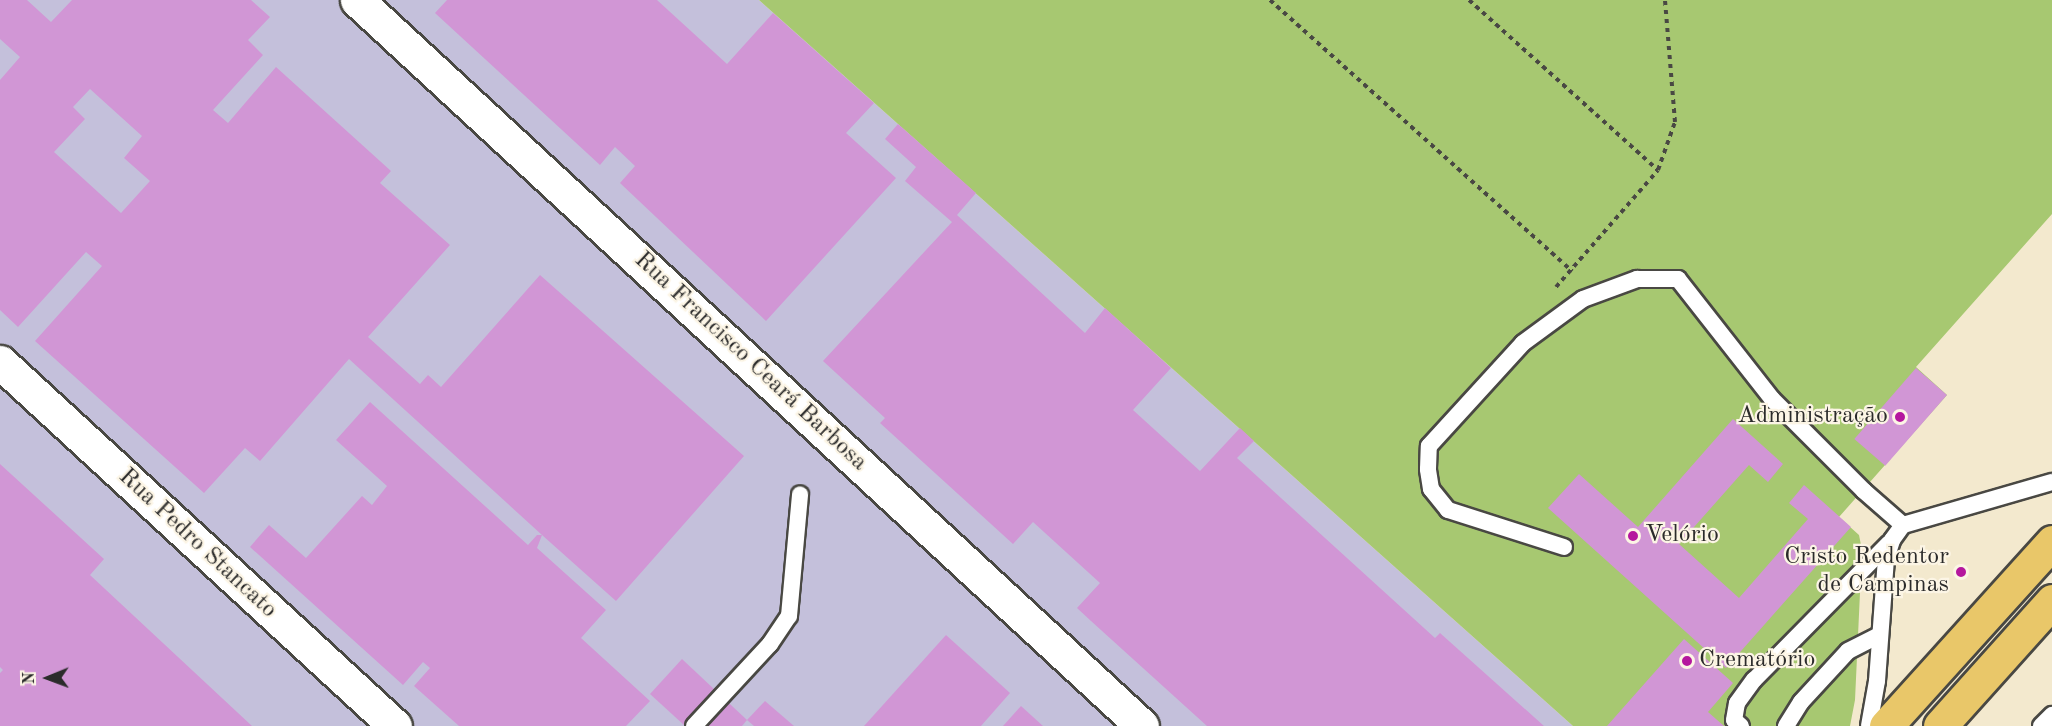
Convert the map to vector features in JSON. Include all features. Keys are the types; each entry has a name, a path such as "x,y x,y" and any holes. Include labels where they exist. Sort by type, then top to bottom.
{"main road":[{"path":"1886,726 2052,542"},
{"path":"1940,726 2052,601"}],"street":[{"name":"Rua Francisco Ceará Barbosa","path":"357,0 1142,726"},
{"name":"Rua Pedro Stancato","path":"0,362 395,726"}],"lane":[{"path":"1564,547 1448,510 1431,489 1428,469 1429,446 1523,343 1583,299 1637,279 1678,279 1772,399 1857,485 1903,525"},
{"path":"1742,726 1734,720 1737,703 1754,680 1892,540 1903,525 2052,482"},
{"path":"694,726 770,644 789,616 800,494"},
{"path":"1869,726 1877,681 1886,559 1892,540"},
{"path":"1786,726 1801,702 1848,651 1879,635"},
{"path":"2041,726 2052,715"}],"path":[{"path":"1270,0 1572,271"},
{"path":"1469,0 1658,170"},
{"path":"1548,294 1572,271 1658,170 1675,122 1665,0"}],"shaded area":[{"path":"0,0 759,0 1573,726 0,726"}],"green space":[{"path":"759,0 2052,0 2052,214 1916,367 1947,395 1839,517 1859,535 1862,550 1855,700 1850,726 1573,726"}],"building":[{"path":"0,0 27,0 51,22 72,0 251,0 270,17 248,40 263,55 213,110 228,123 276,67 391,171 380,183 450,245 368,337 420,384 428,375 441,387 540,275 744,456 616,601 349,359 260,461 245,448 204,493 35,341 102,266 86,252 18,327 0,310 0,80 20,57 0,39","holes":["90,89 142,136 124,158 150,181 121,213 54,152 85,119 73,107"]},
{"path":"447,0 657,0 727,64 773,13 874,103 846,133 896,178 766,321 620,183 635,166 615,147 600,165 435,13"},
{"path":"898,124 976,193 957,215 1085,333 1105,308 1171,368 1133,410 1200,471 1240,428 1254,441 1237,458 1435,638 1440,633 1544,726 1207,726 1077,608 1100,583 1033,522 1013,544 880,423 885,418 823,361 952,222 905,181 916,167 885,139"},
{"name":"Administração","path":"1916,368 1947,395 1885,466 1854,439"},
{"path":"370,402 528,545 537,535 542,535 537,548 606,610 581,638 650,701 626,726 459,726 414,686 430,668 423,662 403,685 250,547 269,525 306,558 362,496 372,505 387,486 336,440"},
{"name":"Velório","path":"1733,419 1783,464 1768,482 1749,465 1679,544 1739,598 1808,519 1789,503 1804,485 1851,527 1726,668 1548,508 1579,474 1638,527"},
{"path":"0,464 104,559 90,575 252,726 0,726 0,673 3,670 0,667"},
{"path":"946,635 1010,693 981,726 864,726"},
{"name":"Crematório","path":"1684,639 1733,683 1708,712 1724,726 1607,726"},
{"path":"682,659 747,720 742,726 685,726 650,694"},
{"path":"765,701 794,726 754,726 747,720"},
{"path":"1021,706 1043,726 1003,726"}],"place":[{"name":"Administração","path":"1900,417"},
{"name":"Velório","path":"1633,536"},
{"name":"Cristo Redentor de Campinas","path":"1961,572"},
{"name":"Crematório","path":"1687,661"}]}
